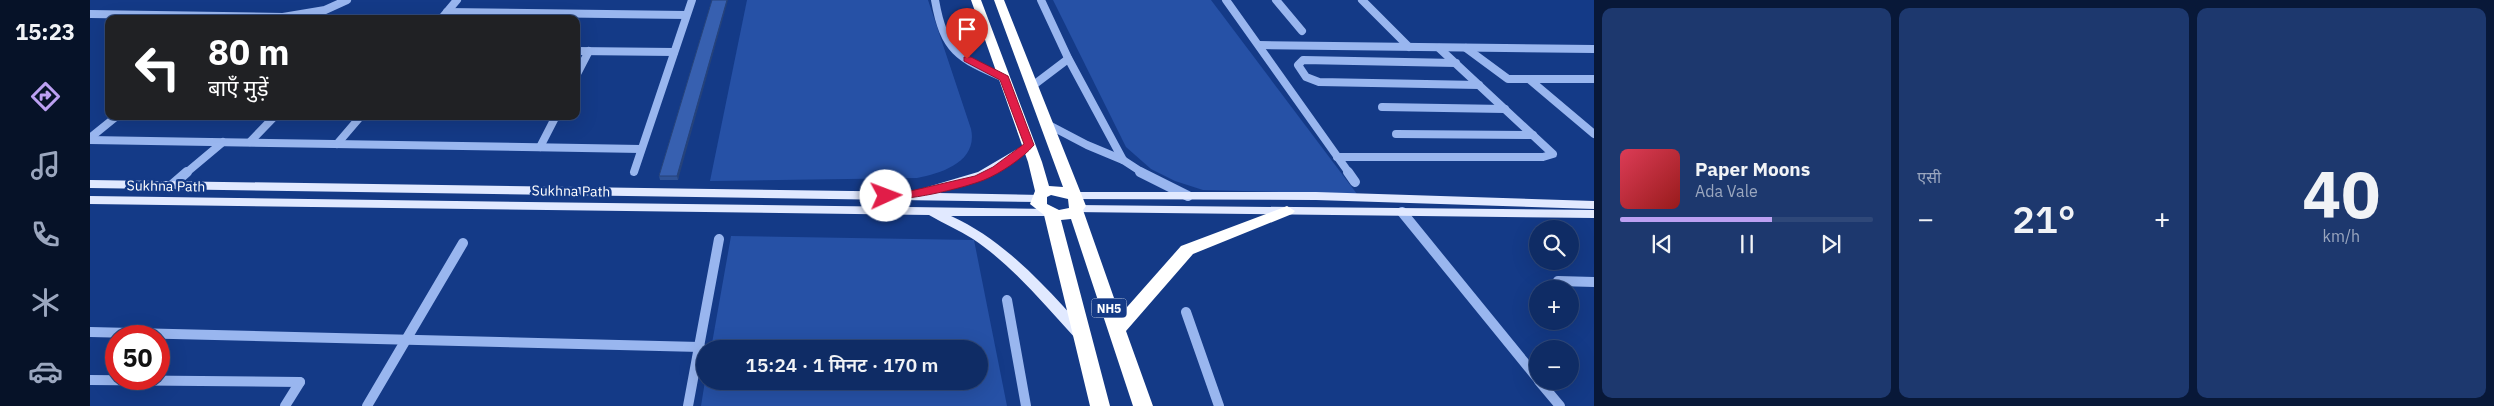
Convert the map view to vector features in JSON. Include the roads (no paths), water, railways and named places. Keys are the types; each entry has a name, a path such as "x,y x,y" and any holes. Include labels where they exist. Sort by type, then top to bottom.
{"highway":[{"name":"NH5","path":"976,0 1029,145 1041,195 1038,204 1051,213 1100,406"},
{"name":"NH5","path":"999,0 1076,205 1143,406"},
{"path":"1041,195 1058,190 1076,205 1060,216 1051,213"},
{"path":"1117,330 1187,250 1228,232 1288,211"}],"main road":[{"path":"906,196 979,178 997,169 1029,145"},
{"name":"Sukhna Path","path":"90,184 906,196 1041,195"},
{"path":"1076,205 1189,197 1316,196 1594,204"},
{"name":"Sukhna Path","path":"90,200 1051,213"},
{"path":"1076,205 1288,211 1594,214"},
{"path":"927,210 967,228 997,248 1083,337"}],"street":[{"path":"297,15 339,5 347,0"},
{"path":"444,15 457,0"},
{"path":"634,172 692,0"},
{"path":"935,0 943,34 953,50 982,68 1004,78"},
{"path":"1041,0 1068,59 1123,160"},
{"path":"1226,0 1355,182"},
{"path":"1276,0 1302,31"},
{"path":"1362,0 1409,47"},
{"path":"447,12 502,15"},
{"path":"90,14 139,15"},
{"path":"580,16 686,15"},
{"path":"1259,45 1594,49"},
{"path":"1466,47 1503,76 1516,80 1594,79"},
{"path":"1338,157 1543,157 1553,154 1439,48"},
{"path":"580,51 674,52"},
{"path":"580,68 589,51"},
{"path":"1031,87 1068,59"},
{"path":"1456,63 1303,60 1298,65 1306,77 1319,82 1479,85"},
{"path":"1530,80 1594,134"},
{"path":"1382,107 1505,109"},
{"path":"90,139 112,120"},
{"path":"250,142 271,120"},
{"path":"338,144 357,120"},
{"path":"540,147 554,120"},
{"path":"1044,123 1087,146 1123,160 1138,171 1189,197"},
{"path":"1396,134 1533,135"},
{"path":"90,139 641,149"},
{"path":"172,185 223,142"},
{"path":"1402,212 1529,369"},
{"path":"701,340 719,239"},
{"path":"367,406 463,243"},
{"path":"1579,282 1594,282"},
{"path":"1007,300 1026,406"},
{"path":"1186,312 1219,406"},
{"path":"90,332 696,347"},
{"path":"688,406 696,367"},
{"path":"90,380 300,382 285,406"},
{"path":"1546,390 1560,406"}]}
